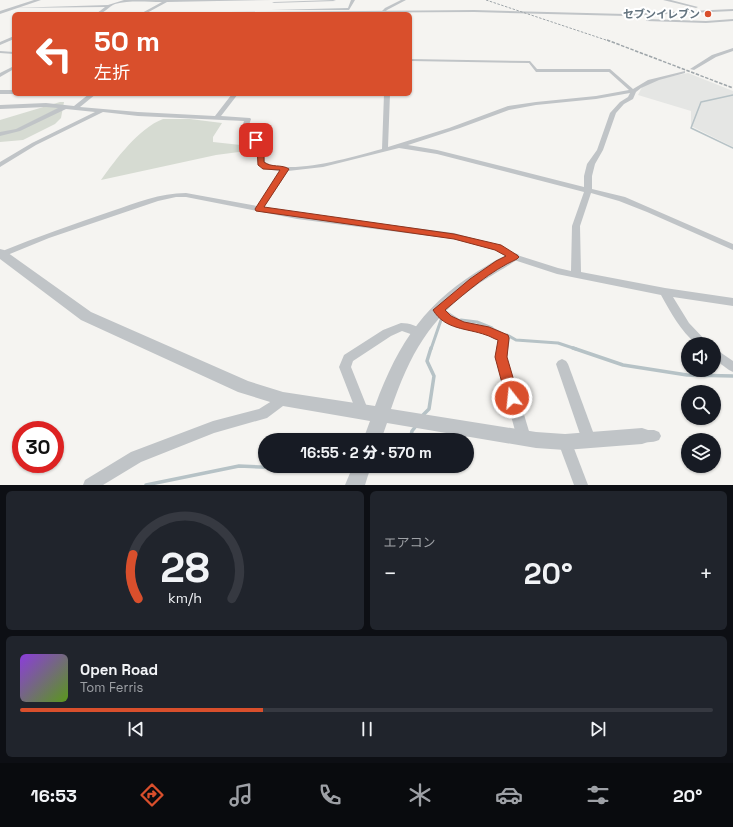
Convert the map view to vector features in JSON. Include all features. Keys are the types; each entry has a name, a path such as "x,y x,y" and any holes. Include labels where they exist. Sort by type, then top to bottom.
{"street":[{"path":"0,15 13,8 39,0"},
{"path":"146,12 167,0"},
{"path":"13,8 108,6 125,1 234,0 273,6 333,7 349,9 353,0"},
{"path":"273,6 289,0"},
{"path":"384,12 404,0"},
{"path":"664,0 733,16"},
{"path":"100,12 108,6"},
{"path":"175,12 273,6 333,7 374,12"},
{"path":"412,12 449,11 610,15 733,10"},
{"path":"644,14 649,21 706,22 733,20"},
{"path":"0,15 12,16"},
{"path":"0,44 12,38"},
{"path":"692,70 720,54 733,49"},
{"path":"0,52 12,53"},
{"path":"720,54 733,54"},
{"path":"412,60 530,62 536,70 610,71 634,91"},
{"path":"0,75 12,68"},
{"path":"576,275 576,226 588,190 588,176 591,164 600,150 609,120 622,103 631,98 634,91 638,87 657,78 684,72"},
{"path":"0,107 46,105 101,111 248,119 244,131 245,137 256,140 261,146 261,163 266,167 285,169 340,163 450,129 508,108 634,91"},
{"path":"0,92 12,92"},
{"path":"75,108 90,96"},
{"path":"217,118 234,96"},
{"path":"385,148 387,96"},
{"path":"0,134 18,130 64,107"},
{"path":"0,165 34,144 101,111"},
{"path":"396,145 436,152 622,199 650,210 733,248"},
{"path":"259,209 285,169"},
{"path":"1,254 46,236 156,199 176,195 186,195 259,209 454,236 498,248 514,257 533,264 576,275 665,292 733,302"},
{"path":"1,254 86,316 244,387 283,399 524,438 565,442 648,436"},
{"path":"375,433 395,377 410,346 419,333 439,310 473,281 499,263 514,257"},
{"path":"665,292 678,318 695,337"},
{"path":"439,310 447,319 462,325 489,331 504,338 501,357 524,438"},
{"path":"363,412 345,367 348,358 387,333 401,327 406,327 419,333"},
{"path":"721,358 733,367"},
{"path":"562,364 589,440"},
{"path":"90,485 136,457 213,427 262,414 283,399"},
{"path":"565,442 581,485"},
{"path":"355,485 359,473"}],"shaded area":[{"path":"688,73 733,91 733,147 691,126 691,111 638,95 642,87 659,79"},
{"path":"64,102 61,118 55,124 23,140 0,142 0,120"},
{"path":"163,119 190,119 222,123 213,137 213,142 250,146 254,150 216,155 101,180 121,154 145,129"}],"waterway":[{"path":"733,95 701,102 691,128 733,148"},
{"path":"431,349 441,320"},
{"path":"461,320 477,322 492,328"},
{"path":"507,335 516,340 558,343 573,348"},
{"path":"423,415 429,409 434,376 427,361 431,348"},
{"path":"573,348 623,365 687,375 733,376"},
{"path":"412,433 416,426"},
{"path":"146,485 239,466 258,467"}],"railway":[{"path":"486,0 609,41"},
{"path":"607,40 733,88"}],"place":[{"name":"セブンイレブン","path":"708,14"}],"route":[{"path":"256,140 261,146 261,163 266,167 285,169 259,209 297,216 365,224 444,236 454,236 498,248 514,257 499,263 473,281 439,310 447,319 462,325 489,331 504,338 501,357 512,398"}]}
